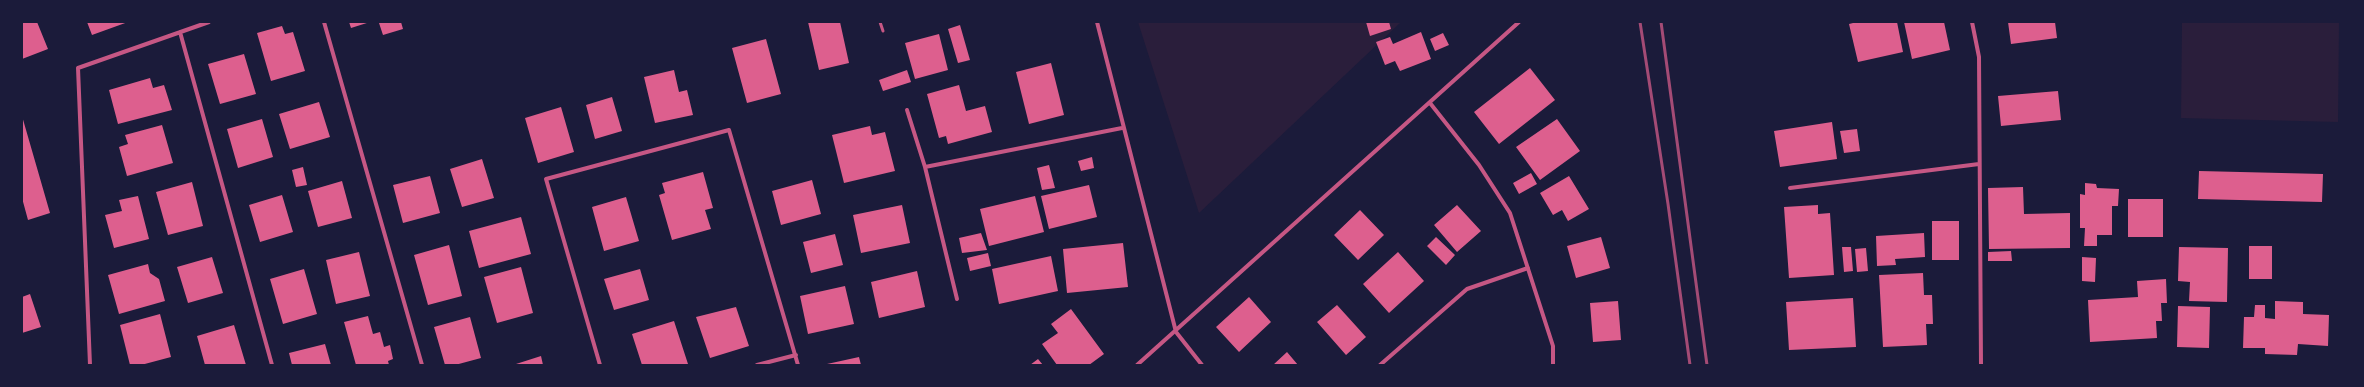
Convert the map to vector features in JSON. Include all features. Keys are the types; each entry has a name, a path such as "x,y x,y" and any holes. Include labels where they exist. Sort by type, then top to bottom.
{"street":[{"path":"90,365 78,68 209,22"},
{"path":"324,22 422,365"},
{"path":"1096,22 1122,128 1176,332 1202,365"},
{"path":"1138,365 1519,22"},
{"path":"1972,22 1979,57 1981,365"},
{"path":"180,32 272,365"},
{"path":"1430,103 1479,165 1510,213 1553,346 1553,365"},
{"path":"907,110 925,167 957,299"},
{"path":"925,167 1122,128"},
{"path":"600,365 546,179 729,130 798,365"},
{"path":"1790,188 1979,164"},
{"path":"1380,365 1467,289 1528,268"},
{"path":"757,365 796,355"}],"lane":[{"path":"880,22 883,32"}],"shaded area":[{"path":"1138,22 1401,22 1199,213"},
{"path":"2182,22 2339,22 2338,122 2181,118"}],"building":[{"path":"22,22 37,22 48,49 22,59"},
{"path":"87,22 128,22 92,35"},
{"path":"349,22 370,22 351,28"},
{"path":"401,22 403,29 383,35 379,23"},
{"path":"808,22 840,22 849,63 819,70"},
{"path":"1366,22 1389,22 1391,29 1370,36"},
{"path":"1857,22 1897,22 1903,52 1858,62 1849,24"},
{"path":"1904,22 1944,22 1950,50 1912,59"},
{"path":"2008,22 2055,22 2057,38 2011,44"},
{"path":"960,25 970,60 958,63 948,29"},
{"path":"282,26 285,34 293,32 305,71 271,81 257,33"},
{"path":"1421,32 1431,59 1400,71 1395,61 1385,65 1376,42 1390,37 1393,44"},
{"path":"1443,33 1449,45 1435,51 1430,39"},
{"path":"939,34 948,70 915,79 905,43"},
{"path":"766,39 781,94 747,103 732,48"},
{"path":"244,54 256,94 220,104 208,64"},
{"path":"1051,63 1064,115 1029,124 1016,72"},
{"path":"1530,68 1555,100 1499,144 1474,112"},
{"path":"674,70 679,92 687,90 693,115 655,123 644,77"},
{"path":"907,70 911,82 883,91 879,80"},
{"path":"150,78 153,88 164,85 172,110 118,124 109,90"},
{"path":"959,85 966,111 985,106 992,132 948,144 946,136 939,138 927,94"},
{"path":"2058,91 2061,120 2001,126 1998,96"},
{"path":"612,97 622,131 595,139 586,105"},
{"path":"319,102 330,137 290,149 279,114"},
{"path":"561,107 574,152 538,163 525,118"},
{"path":"22,116 50,213 28,220 22,198"},
{"path":"262,119 273,157 238,168 227,129"},
{"path":"1557,119 1580,151 1540,180 1516,147"},
{"path":"1832,122 1837,159 1780,167 1774,131"},
{"path":"162,125 173,163 127,176 119,147 128,144 125,135"},
{"path":"870,126 872,135 885,132 895,171 844,183 832,135"},
{"path":"1857,129 1860,151 1844,153 1840,131"},
{"path":"1092,157 1094,168 1081,171 1078,161"},
{"path":"482,159 494,198 462,207 450,169"},
{"path":"1049,165 1055,188 1042,190 1037,168"},
{"path":"303,167 307,185 296,187 292,170"},
{"path":"2199,171 2323,174 2322,202 2198,199"},
{"path":"703,172 713,208 705,210 711,229 672,240 659,195 665,193 662,183"},
{"path":"1531,173 1537,184 1519,194 1513,183"},
{"path":"430,176 440,213 403,223 393,185"},
{"path":"1569,176 1589,209 1568,221 1562,210 1553,215 1540,193"},
{"path":"812,180 821,214 781,225 772,191"},
{"path":"342,181 352,218 318,227 308,191"},
{"path":"192,182 203,226 168,235 156,192"},
{"path":"2085,183 2096,184 2097,188 2119,189 2118,206 2112,206 2112,235 2097,235 2097,246 2084,246 2085,228 2080,228 2080,194 2085,195"},
{"path":"1089,185 1097,217 1049,229 1041,196"},
{"path":"2023,187 2024,214 2070,213 2070,248 1989,249 1988,188"},
{"path":"282,195 293,232 260,242 249,205"},
{"path":"138,196 149,239 114,248 105,215 122,211 119,200"},
{"path":"1035,196 1044,232 989,246 980,209"},
{"path":"626,197 639,241 604,251 592,207"},
{"path":"2128,199 2163,199 2163,237 2128,237"},
{"path":"902,205 910,243 861,253 853,215"},
{"path":"1457,205 1481,231 1457,252 1434,225"},
{"path":"1818,205 1818,214 1830,213 1834,275 1789,278 1784,207"},
{"path":"1360,210 1384,235 1358,260 1334,235"},
{"path":"521,217 531,254 479,268 469,231"},
{"path":"1932,221 1959,221 1959,260 1932,260"},
{"path":"981,233 987,250 962,253 959,238"},
{"path":"1924,233 1925,257 1895,259 1896,265 1877,266 1876,236"},
{"path":"835,234 843,265 811,273 803,242"},
{"path":"1436,237 1455,255 1446,265 1427,246"},
{"path":"1601,237 1610,268 1576,278 1567,246"},
{"path":"1123,243 1128,287 1067,293 1063,249"},
{"path":"449,245 462,296 428,305 414,255"},
{"path":"2249,246 2272,246 2272,279 2249,279"},
{"path":"1842,247 1851,247 1853,271 1844,272"},
{"path":"2179,247 2228,248 2227,302 2189,301 2190,282 2178,281"},
{"path":"1866,248 1868,271 1857,272 1855,249"},
{"path":"2011,251 2012,261 1988,261 1988,252"},
{"path":"359,252 370,296 336,304 326,260"},
{"path":"1398,252 1424,281 1389,313 1363,284"},
{"path":"988,253 991,266 970,271 967,258"},
{"path":"1051,256 1058,291 999,304 992,269"},
{"path":"212,257 223,293 188,303 177,267"},
{"path":"2082,257 2096,258 2095,282 2082,281"},
{"path":"148,264 150,273 159,279 165,301 119,314 108,275"},
{"path":"521,267 533,313 497,323 484,277"},
{"path":"304,269 317,314 283,324 270,279"},
{"path":"640,269 649,300 614,310 604,279"},
{"path":"917,271 925,307 879,318 871,282"},
{"path":"1923,273 1924,295 1932,295 1933,324 1926,324 1927,345 1883,347 1879,275"},
{"path":"2166,279 2167,303 2161,303 2162,321 2156,321 2157,338 2090,342 2088,300 2138,297 2137,281"},
{"path":"845,286 854,324 808,334 800,296"},
{"path":"30,294 41,327 22,333 22,297"},
{"path":"1249,297 1271,322 1239,352 1216,327"},
{"path":"1853,298 1856,347 1789,350 1786,302"},
{"path":"1618,301 1621,340 1593,342 1590,303"},
{"path":"2275,301 2303,302 2303,314 2329,315 2328,346 2298,344 2297,355 2265,354 2265,348 2243,348 2244,317 2254,317 2255,305 2265,305 2265,318 2275,319"},
{"path":"1337,305 1366,337 1346,355 1317,322"},
{"path":"2178,306 2210,307 2209,348 2177,347"},
{"path":"736,307 749,346 710,358 696,317"},
{"path":"1071,309 1104,354 1089,365 1057,365 1042,344 1058,333 1051,324"},
{"path":"160,314 171,357 141,365 130,365 120,325"},
{"path":"368,316 373,334 380,332 384,347 390,345 393,359 388,361 389,365 356,365 344,322"},
{"path":"470,317 481,358 455,365 445,365 434,327"},
{"path":"674,321 688,364 642,365 632,334"},
{"path":"234,325 246,365 205,365 197,336"},
{"path":"325,344 331,365 292,365 289,353"},
{"path":"1287,352 1298,365 1273,365"},
{"path":"541,356 543,365 516,365 516,364"},
{"path":"859,357 861,365 827,365 827,364"},
{"path":"1038,359 1043,365 1030,365"}],"railway":[{"path":"1640,22 1668,204 1690,365"},
{"path":"1661,22 1707,365"}]}
